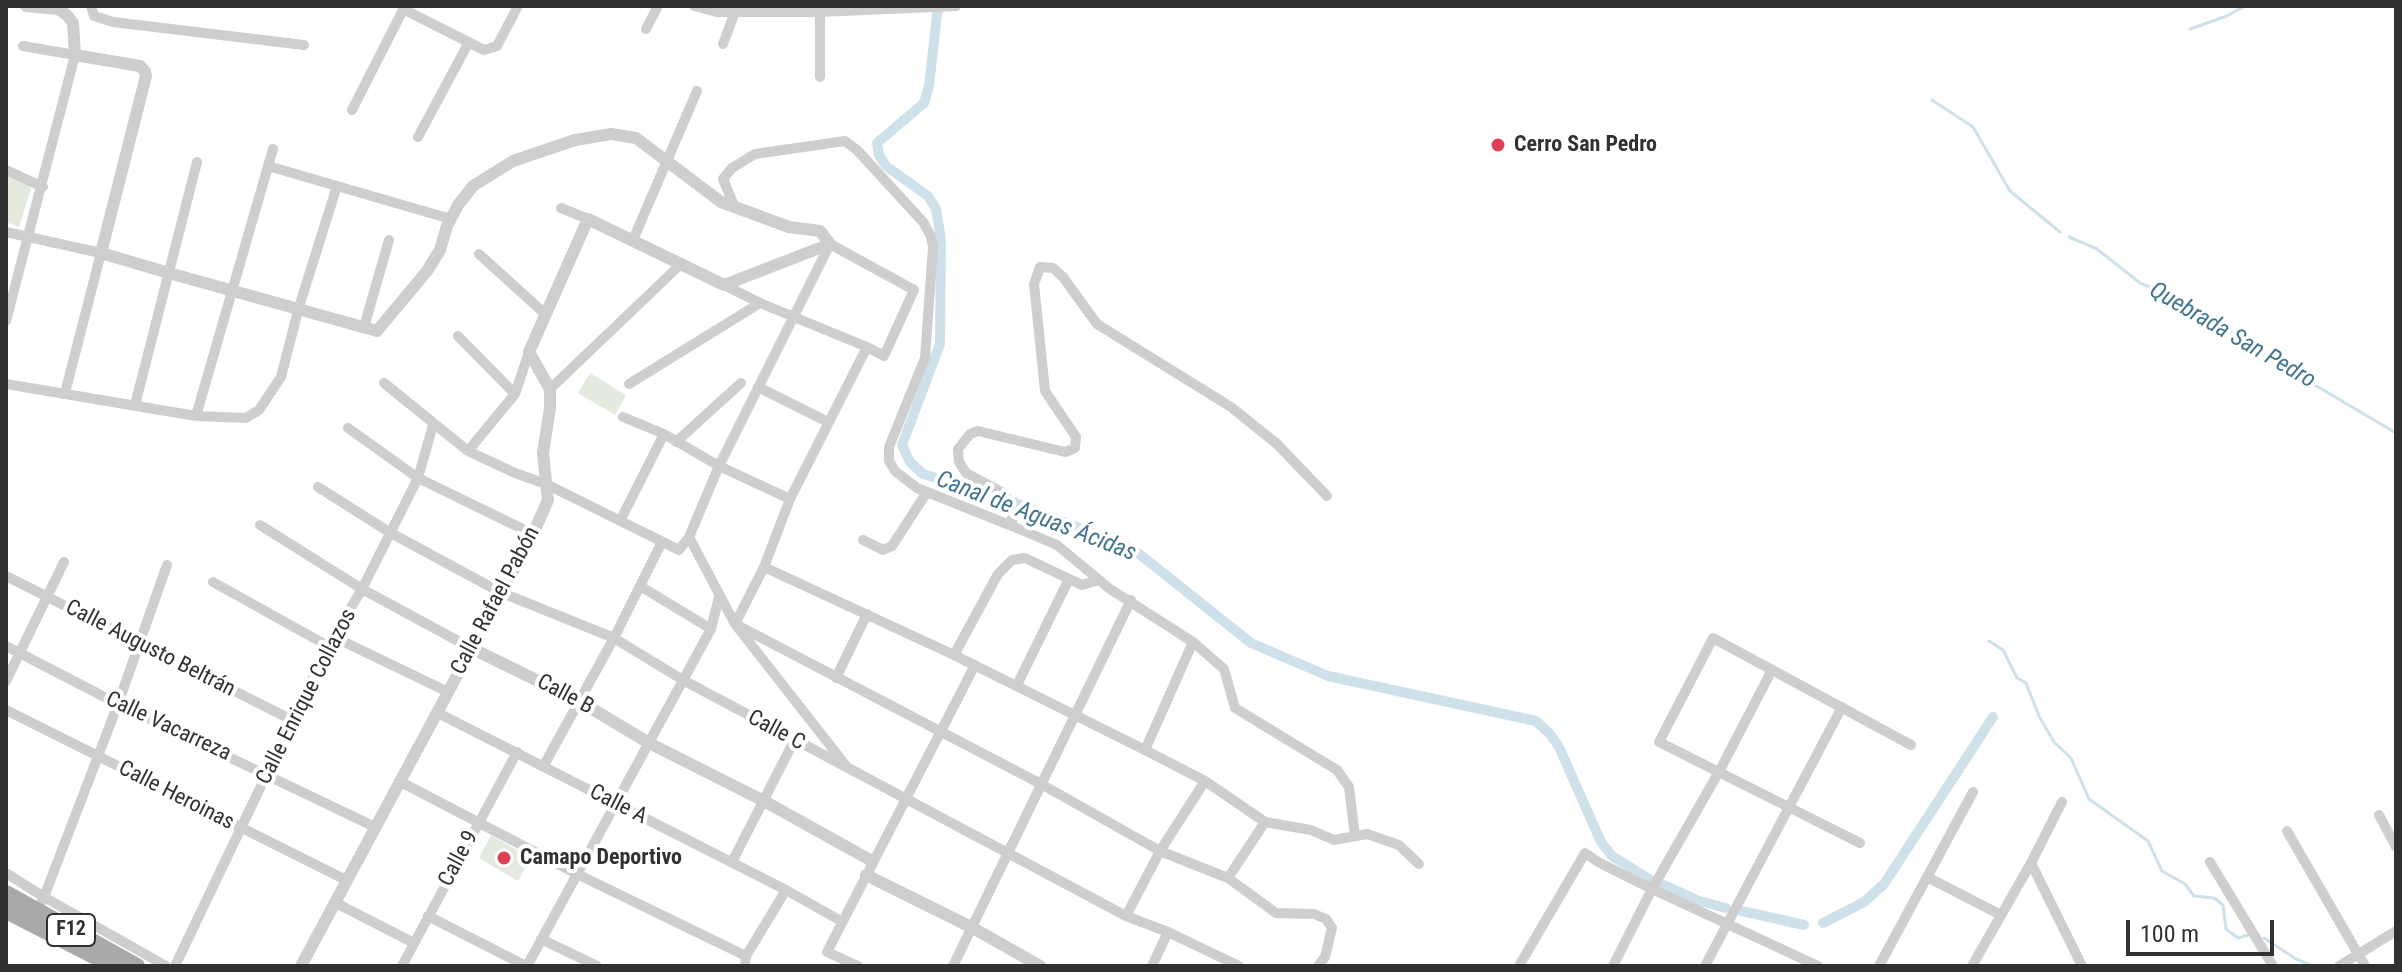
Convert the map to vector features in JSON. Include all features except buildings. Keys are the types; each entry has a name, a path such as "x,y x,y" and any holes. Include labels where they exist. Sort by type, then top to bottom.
{"main road":[{"name":"F12","path":"6,893 40,904 137,966"},
{"name":"F12","path":"6,911 89,960 113,966"}],"street":[{"path":"7,313 43,187 75,55 73,23 67,15 58,9 26,6"},
{"path":"91,6 94,16 113,22 304,45"},
{"path":"352,110 404,7 484,50 497,46 518,6"},
{"path":"646,29 658,6"},
{"path":"694,6 717,12 956,6"},
{"path":"820,9 820,77"},
{"path":"723,44 735,12"},
{"path":"418,137 469,42"},
{"path":"23,46 140,66 146,76 65,393"},
{"path":"633,240 697,91"},
{"path":"6,232 101,253 377,331 427,271 440,250 458,205 473,186 513,161 575,140 594,135 624,135 636,138 721,202 789,227 820,231 830,244 914,290 884,356 760,303 682,263 561,208"},
{"path":"735,208 723,179 732,168 755,154 845,141 857,150 923,222 933,247 925,358 889,447 889,461 895,471 906,482 927,492 1057,545 1099,580 1193,642 1224,669 1235,708 1337,770 1349,787 1355,836"},
{"path":"196,416 273,149"},
{"path":"135,405 197,162"},
{"path":"268,166 451,219"},
{"path":"6,170 43,187"},
{"path":"6,384 196,416 246,418 259,410 281,377 299,307 337,186"},
{"path":"468,451 515,394 544,313 564,277 588,219"},
{"path":"364,327 389,240"},
{"path":"724,285 830,244"},
{"path":"384,383 468,451 546,484 679,550 689,537 719,466 830,244"},
{"path":"479,254 544,313"},
{"path":"529,352 550,389 682,263"},
{"path":"1012,526 1012,510 1005,494 999,488 978,481 962,468 958,449 970,434 978,431 1065,452 1075,448 1076,437 1045,391 1034,284 1040,267 1053,268 1063,277 1097,324 1231,407 1277,444 1327,496"},
{"path":"629,384 760,303"},
{"path":"458,336 515,394"},
{"path":"735,624 764,567 790,499 867,347"},
{"path":"676,442 741,383"},
{"path":"758,387 828,422"},
{"name":"Calle Rafael Pabón","path":"301,966 533,534 548,500 543,453 550,389"},
{"path":"623,417 664,434 719,466 790,499"},
{"name":"Calle Enrique Collazos","path":"175,966 331,641 362,589 418,478 433,425"},
{"path":"348,428 418,478 533,534"},
{"path":"620,521 664,434"},
{"name":"Calle C","path":"318,487 389,532 500,592 614,638 794,741 1126,916 1239,966"},
{"path":"863,540 883,550 892,546 927,492"},
{"name":"Calle B","path":"260,525 362,589 471,648 579,701 649,743 764,801 872,861"},
{"path":"689,537 735,624 847,767"},
{"path":"544,765 614,638 662,542"},
{"path":"954,655 998,574 1012,560 1025,558 1082,585 1099,580"},
{"path":"6,681 64,562"},
{"path":"40,904 118,704 167,565"},
{"path":"764,567 1017,685 1145,750 1205,781 1265,822 1311,830 1334,840 1367,834 1399,845 1419,864"},
{"name":"Calle Augusto Beltrán","path":"6,576 294,721"},
{"path":"1017,685 1069,579"},
{"path":"213,582 331,641 448,692"},
{"path":"640,586 711,629"},
{"path":"428,916 526,966 579,875 711,629 719,597"},
{"path":"953,966 1131,600"},
{"path":"836,678 867,614"},
{"path":"735,624 1041,784 1160,851 1228,878 1276,913 1314,914 1326,919 1332,928 1325,957 1318,966"},
{"path":"1860,843 1659,742 1706,651 1713,638 1911,745"},
{"path":"1145,750 1193,642"},
{"name":"Calle Vacarreza","path":"6,646 118,704 375,827"},
{"path":"858,966 827,952 975,665"},
{"path":"1613,966 1772,670"},
{"path":"1705,966 1842,707"},
{"name":"Calle Heroinas","path":"6,710 346,880"},
{"name":"Calle A","path":"438,713 732,862 841,921"},
{"path":"732,862 794,741"},
{"name":"Calle 9","path":"402,966 517,752"},
{"path":"399,781 746,961 786,890"},
{"path":"1126,916 1160,851 1205,781"},
{"path":"1879,966 1973,792"},
{"path":"1972,966 2062,802"},
{"path":"2379,815 2396,847"},
{"path":"1228,878 1265,822"},
{"path":"2287,831 2365,966"},
{"path":"1519,966 1585,853 1652,889 1818,966"},
{"path":"2210,862 2273,966"},
{"path":"2031,863 2082,966"},
{"path":"6,873 40,904 166,966"},
{"path":"866,875 973,928 1040,966"},
{"path":"1927,877 2001,915"},
{"path":"334,902 414,943"},
{"path":"2339,966 2396,931"},
{"path":"1152,966 1168,932"},
{"path":"541,939 597,966"}],"shaded area":[{"path":"6,176 32,185 19,227 6,222"},
{"path":"590,373 626,395 615,415 578,393"},
{"name":"Camapo Deportivo","path":"491,835 530,858 518,881 479,858"}],"waterway":[{"name":"Canal de Aguas Ácidas","path":"938,6 929,86 924,103 877,143 879,155 886,166 928,196 936,209 941,239 940,344 902,445 910,462 923,474 1013,502 1133,549 1251,643 1328,676 1536,721 1559,747 1601,842 1612,856 1649,879"},
{"path":"2190,29 2245,6"},
{"name":"Quebrada San Pedro","path":"1932,100 1973,127 2010,191 2060,232"},
{"name":"Quebrada San Pedro","path":"2069,237 2097,249 2140,283 2169,295 2185,310 2214,320 2259,352 2396,433"},
{"path":"1989,641 2003,650 2017,678 2026,683 2039,716 2054,742 2071,758 2089,799 2148,841 2162,871 2185,884 2194,896 2214,898 2223,905 2226,929 2238,938 2251,934"},
{"name":"Canal de Aguas Ácidas","path":"1823,923 1864,902 1884,884 1993,717"},
{"name":"Canal de Aguas Ácidas","path":"1664,885 1699,901 1726,908"},
{"name":"Canal de Aguas Ácidas","path":"1742,911 1804,925"},
{"path":"2264,938 2313,966"}],"place":[{"name":"Cerro San Pedro","path":"1498,145"},
{"name":"Camapo Deportivo","path":"504,858"}]}
